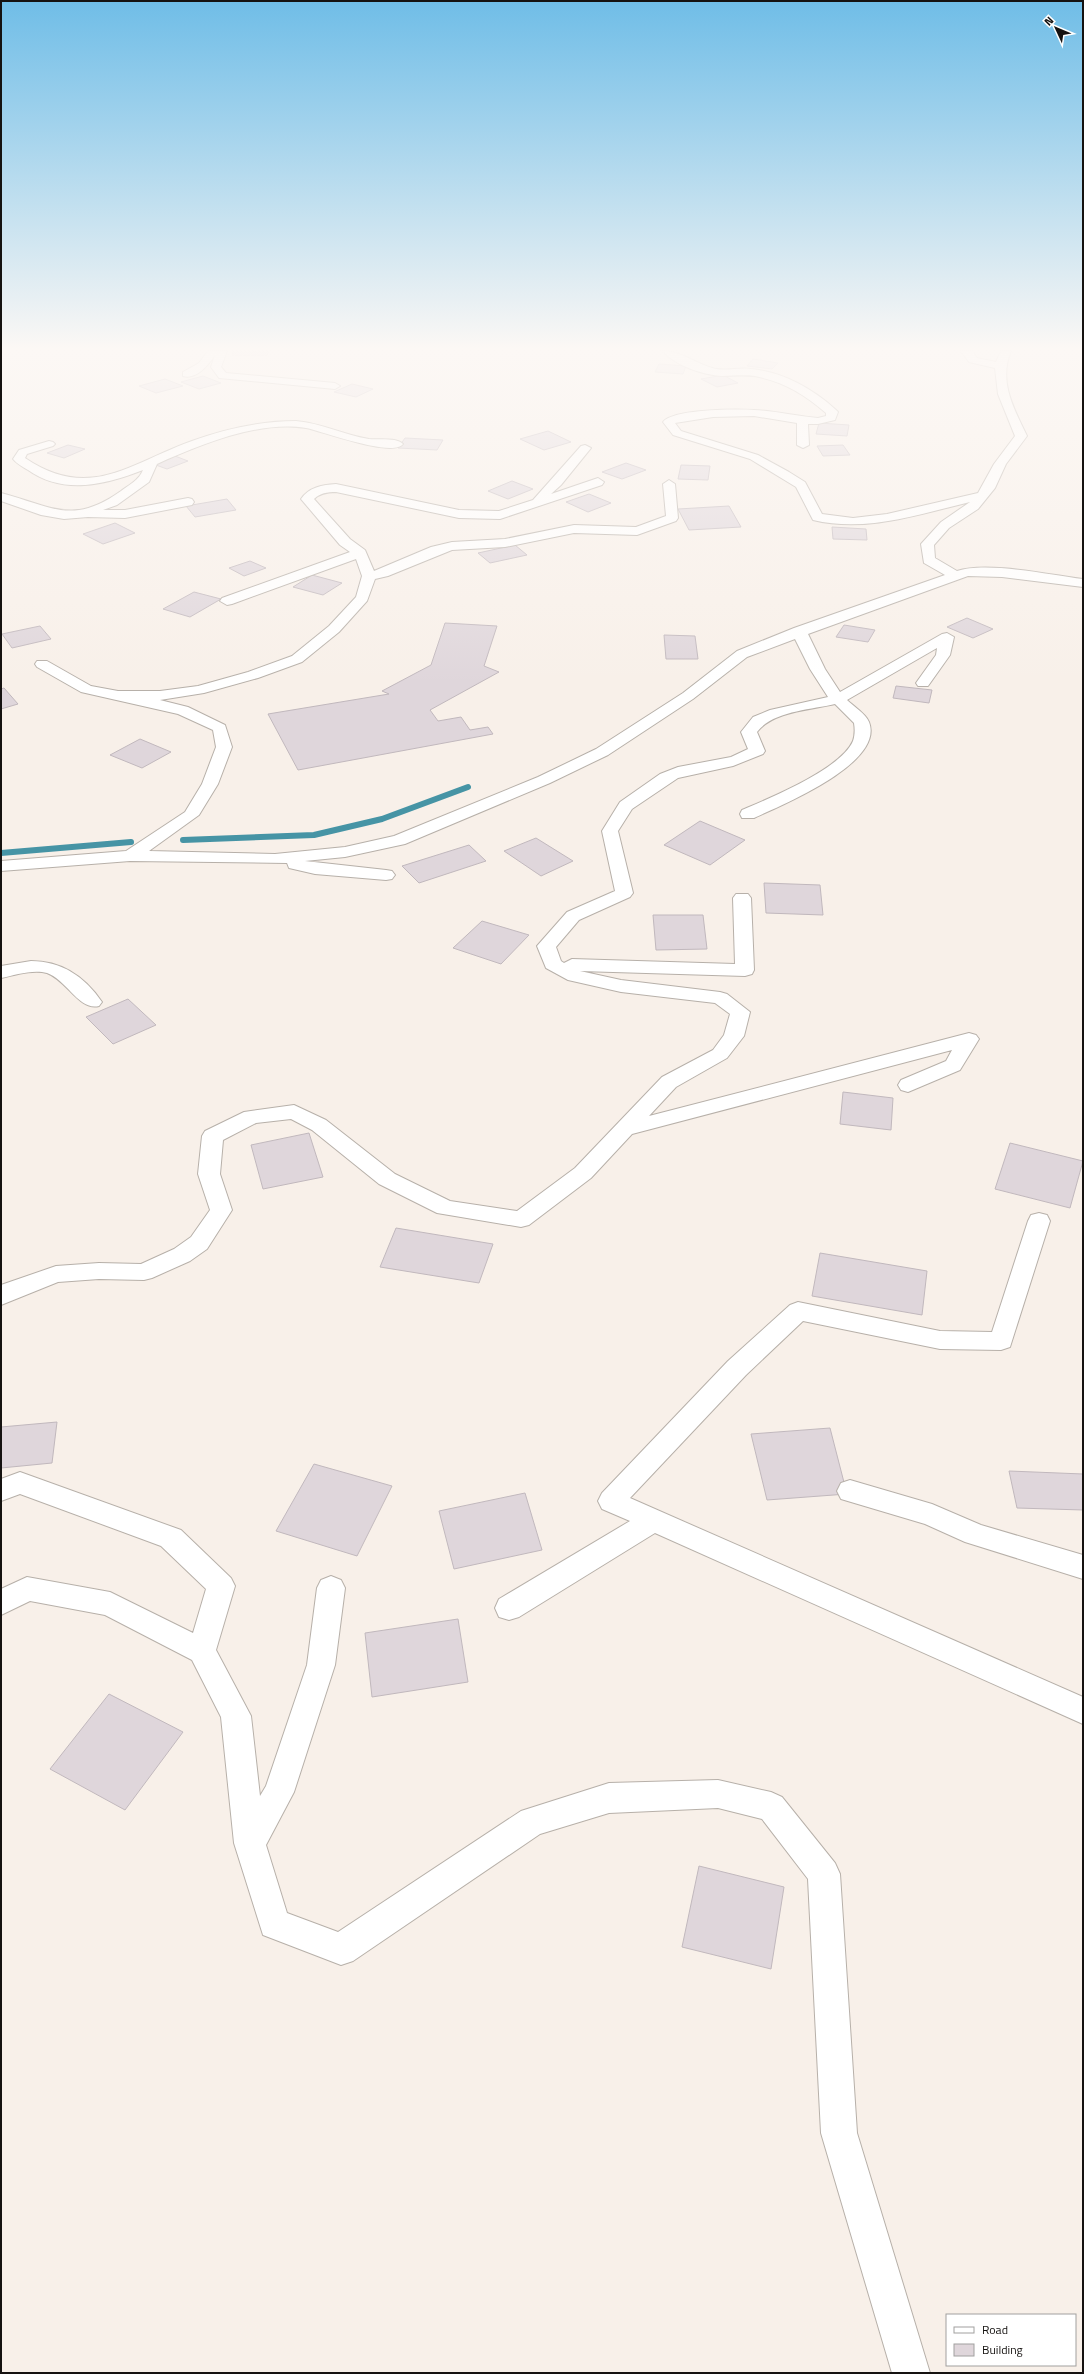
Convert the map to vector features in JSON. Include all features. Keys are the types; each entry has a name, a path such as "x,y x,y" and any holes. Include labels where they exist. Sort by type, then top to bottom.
{"street":[{"path":"22,462 30,468 70,484 96,483 121,475 151,462"},
{"path":"83,514 112,502 145,479 151,462"},
{"path":"534,502 557,482 574,462"},
{"path":"762,462 801,485 817,517 853,522 887,518 982,496"},
{"path":"956,576 929,560 927,544 946,525 974,506 989,488 1002,462"},
{"path":"114,696 160,696 199,690 253,675 297,659 334,629 362,598 369,576 360,553 345,542 307,499 312,492 324,488 336,488 459,514 500,515 534,502 576,491 598,482"},
{"path":"369,576 383,573 452,546 520,541 562,530 637,531 672,518 669,484"},
{"path":"1,497 45,512 64,515 125,514 188,502"},
{"path":"227,601 360,553"},
{"path":"1,866 130,856 275,859 345,852 399,840 544,780 602,752 688,696 742,654 799,632 956,576 976,572 1002,573 1083,583"},
{"path":"748,814 797,793 840,764 856,749 863,732 862,721 845,709 819,676 799,632"},
{"path":"1,1296 10,1291 56,1274 100,1270 144,1272 182,1256 199,1243 221,1210 209,1174 213,1136 251,1117 294,1112 319,1125 387,1179 445,1208 521,1219 583,1173 669,1082 720,1054 734,1036 740,1012 720,998 621,986 575,976 553,964 546,946 572,916 624,893 610,831 622,809 641,794 677,772 715,767 743,759 757,751 749,732 758,720 796,707 838,699 947,638 943,655 923,683"},
{"path":"42,664 86,690 183,710 220,728 224,747 210,784 191,814 130,856"},
{"path":"275,859 316,869 386,874"},
{"path":"553,964 745,970 742,898"},
{"path":"1,972 32,965 53,968 76,983 92,1002"},
{"path":"625,1129 969,1039 953,1065 908,1085"},
{"path":"1039,1221 1001,1341 940,1340 798,1312 737,1368 611,1501 1083,1711"},
{"path":"1,1490 20,1483 171,1538 221,1586 202,1651"},
{"path":"850,1491 932,1515 975,1534 1083,1567"},
{"path":"509,1608 654,1520"},
{"path":"250,1843 279,1792 321,1665 331,1588"},
{"path":"1,1603 27,1589 110,1604 202,1651 236,1716 250,1843 274,1924 341,1949 532,1822 609,1798 718,1794 771,1807 824,1874 840,2133 911,2373"}],"building":[{"path":"159,462 186,462 167,469 153,464"},
{"path":"626,463 646,470 622,479 602,472"},
{"path":"681,465 710,466 708,480 678,479"},
{"path":"512,481 533,489 508,499 488,491"},
{"path":"589,494 611,503 588,512 566,502"},
{"path":"227,499 236,510 195,517 186,506"},
{"path":"729,506 741,527 689,530 678,509"},
{"path":"115,523 135,533 103,544 83,534"},
{"path":"832,527 866,529 867,540 833,539"},
{"path":"515,545 527,555 490,563 478,553"},
{"path":"250,561 266,568 244,576 229,568"},
{"path":"312,575 342,583 323,595 293,587"},
{"path":"194,592 221,599 190,617 163,609"},
{"path":"967,618 993,629 973,638 947,627"},
{"path":"445,623 497,626 484,666 499,672 430,710 438,721 461,717 470,730 488,727 493,734 298,770 268,714 389,694 382,691 431,665"},
{"path":"844,625 875,630 868,642 836,637"},
{"path":"40,626 51,639 12,648 2,634"},
{"path":"664,635 695,636 698,659 666,659"},
{"path":"896,686 932,690 929,703 893,698"},
{"path":"4,688 18,704 1,709 1,689"},
{"path":"140,739 171,752 142,768 110,755"},
{"path":"700,821 745,840 710,865 664,845"},
{"path":"536,838 573,861 541,876 504,851"},
{"path":"469,845 486,861 419,883 402,866"},
{"path":"764,883 820,885 823,915 766,913"},
{"path":"653,915 703,915 707,949 656,950"},
{"path":"482,921 529,935 501,964 453,948"},
{"path":"128,999 156,1025 113,1044 86,1017"},
{"path":"843,1092 893,1098 891,1130 840,1124"},
{"path":"309,1133 323,1177 263,1189 251,1145"},
{"path":"1010,1143 1083,1161 1070,1208 995,1189"},
{"path":"396,1228 493,1244 479,1283 380,1267"},
{"path":"820,1253 927,1271 922,1315 812,1296"},
{"path":"57,1422 52,1463 1,1468 1,1427"},
{"path":"830,1428 847,1494 767,1500 751,1434"},
{"path":"314,1464 392,1486 357,1556 276,1531"},
{"path":"1009,1471 1083,1474 1083,1510 1017,1508"},
{"path":"525,1493 542,1550 454,1569 439,1511"},
{"path":"458,1619 468,1682 372,1697 365,1633"},
{"path":"109,1694 183,1732 125,1810 50,1769"},
{"path":"699,1866 784,1887 771,1969 682,1947"}],"waterway":[{"path":"183,840 314,835 382,819 468,787"},
{"path":"1,853 131,842"}]}
